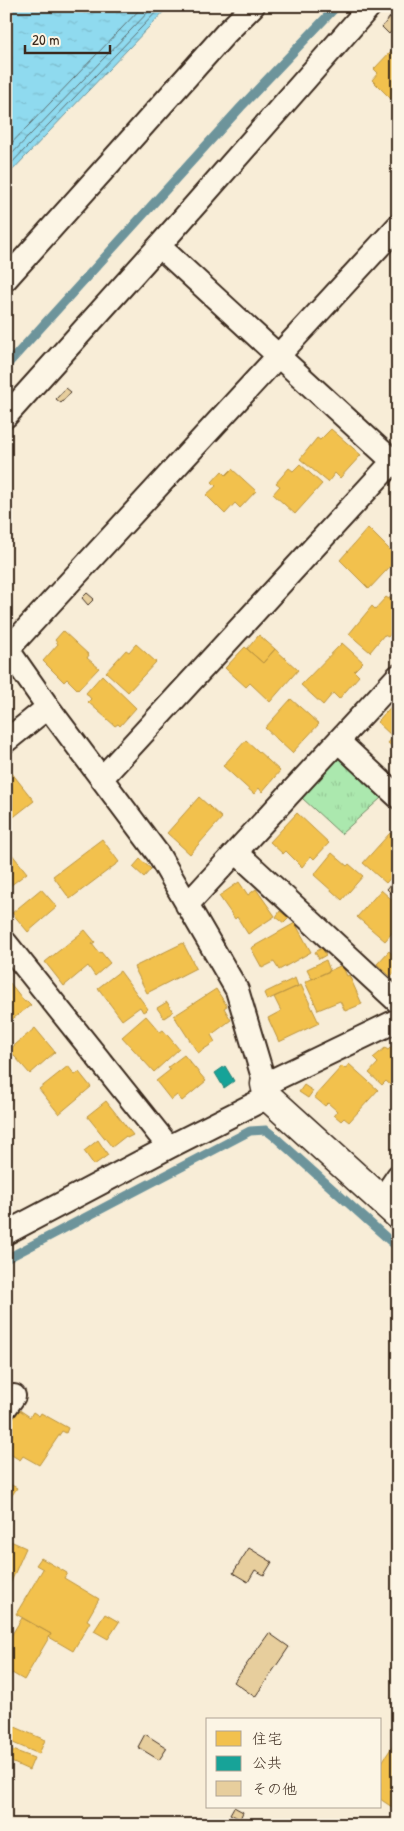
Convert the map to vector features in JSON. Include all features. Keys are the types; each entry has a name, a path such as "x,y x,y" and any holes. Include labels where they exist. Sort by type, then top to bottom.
{"street":[{"path":"6,278 253,6"},
{"path":"6,416 159,246 370,6"},
{"path":"398,226 7,648 48,707 158,854 237,990 267,1091 389,1208 398,1176"},
{"path":"102,778 396,461 277,356 159,246"},
{"path":"187,905 398,676"},
{"path":"6,740 48,707"},
{"path":"338,741 398,797"},
{"path":"236,852 398,1002"},
{"path":"6,943 169,1147"},
{"path":"6,1233 169,1147 398,1020"}],"green space":[{"path":"337,757 381,798 341,834 302,798"}],"water":[{"path":"6,6 169,6 6,177"}],"building: 住宅":[{"path":"392,50 398,56 398,100 395,103 372,80 378,73 374,69"},
{"path":"331,429 361,455 340,478 335,473 328,482 300,459 317,438 320,440"},
{"path":"300,464 322,484 295,514 273,494 280,486 276,483 289,468 293,471"},
{"path":"232,469 256,491 240,508 235,503 225,514 206,495 216,486 212,482 222,471 226,475"},
{"path":"368,528 398,558 369,589 340,560"},
{"path":"386,597 389,599 390,597 398,604 398,619 395,623 398,625 388,637 384,635 370,652 349,634 372,606 375,609"},
{"path":"63,631 89,655 87,658 99,668 78,690 67,679 64,682 43,661 58,644 55,640"},
{"path":"259,635 275,649 263,663 247,649"},
{"path":"342,643 363,662 354,671 359,676 339,699 333,693 323,705 301,685"},
{"path":"136,644 156,662 128,692 106,672 126,650 129,652"},
{"path":"245,647 263,663 275,649 298,670 270,702 250,683 246,687 225,668"},
{"path":"102,675 136,708 120,726 118,724 115,726 88,702 91,699 86,693"},
{"path":"291,699 319,724 292,753 265,728"},
{"path":"396,701 398,703 398,751 388,743 393,737 377,722"},
{"path":"246,740 280,771 262,792 259,788 254,794 223,766"},
{"path":"11,772 34,801 6,823 6,775"},
{"path":"199,797 222,818 190,854 167,833"},
{"path":"297,813 329,843 314,859 311,856 302,867 286,851 283,854 270,842"},
{"path":"390,833 398,840 398,870 386,883 363,863"},
{"path":"102,839 119,862 70,899 53,876"},
{"path":"11,853 27,873 6,889 6,857"},
{"path":"332,853 347,866 349,864 363,876 342,900 314,875"},
{"path":"140,859 151,869 144,877 133,867"},
{"path":"239,882 248,895 256,889 275,916 248,934 237,917 235,919 219,896"},
{"path":"41,889 57,907 28,932 12,913"},
{"path":"381,890 398,905 398,926 385,941 357,917"},
{"path":"280,911 289,918 284,923 276,917"},
{"path":"295,923 311,952 279,970 274,962 262,968 251,948"},
{"path":"85,930 95,942 92,944 110,963 95,976 88,966 64,986 45,962"},
{"path":"183,943 196,968 147,993 134,967"},
{"path":"322,948 326,955 319,959 315,952"},
{"path":"389,951 398,959 398,969 391,977 377,964"},
{"path":"326,960 330,971 312,979 307,969"},
{"path":"342,965 347,976 349,975 362,1004 345,1011 340,1001 318,1010 305,982"},
{"path":"120,971 148,1009 143,1012 140,1007 122,1020 98,988"},
{"path":"295,978 298,986 267,1000 264,993"},
{"path":"10,983 25,1002 27,1001 31,1005 6,1024 6,985"},
{"path":"301,985 319,1023 279,1042 268,1018 281,1011 274,997"},
{"path":"216,989 227,1006 224,1008 231,1020 211,1035 215,1042 198,1053 174,1016"},
{"path":"167,1002 173,1012 164,1018 157,1008"},
{"path":"146,1016 160,1032 163,1030 179,1049 154,1072 122,1037"},
{"path":"35,1028 55,1052 30,1074 9,1050"},
{"path":"393,1045 398,1050 398,1092 386,1081 382,1085 369,1073 378,1063 373,1058 385,1048 388,1050"},
{"path":"184,1055 206,1081 182,1101 177,1095 171,1100 156,1081 170,1070 168,1067"},
{"path":"349,1064 378,1090 349,1122 344,1118 341,1121 334,1115 337,1111 328,1103 325,1106 314,1097 342,1066 345,1069"},
{"path":"68,1066 75,1075 79,1072 91,1087 59,1114 39,1089"},
{"path":"304,1085 313,1091 308,1098 299,1092"},
{"path":"106,1101 133,1135 127,1138 126,1136 112,1147 87,1116"},
{"path":"98,1140 108,1155 94,1165 84,1151"},
{"path":"18,1409 30,1417 33,1412 39,1416 41,1413 68,1428 66,1433 62,1431 39,1465 23,1456 20,1460 8,1453 12,1444 6,1440 6,1426"},
{"path":"6,1482 17,1488 6,1504"},
{"path":"6,1539 26,1548 10,1584 6,1582"},
{"path":"41,1558 67,1573 64,1578 99,1599 87,1620 90,1622 73,1651 49,1637 51,1634 16,1614 43,1569 36,1565"},
{"path":"105,1614 119,1622 108,1639 94,1631"},
{"path":"22,1618 51,1634 24,1680 12,1673 6,1683 6,1644"},
{"path":"6,1723 45,1740 39,1754 6,1740"},
{"path":"398,1738 398,1805 395,1809 382,1800 382,1762"},
{"path":"13,1750 34,1758 29,1770 9,1761"}],"building: 公共":[{"path":"225,1066 234,1081 224,1088 215,1073"}],"building: その他":[{"path":"390,17 398,24 389,34 382,27"},
{"path":"66,388 71,392 61,403 56,399"},
{"path":"87,593 94,599 88,605 82,598"},
{"path":"393,882 398,886 396,898 387,889"},
{"path":"249,1548 272,1562 264,1575 255,1570 248,1582 233,1573"},
{"path":"269,1633 289,1647 255,1697 234,1682"},
{"path":"145,1734 167,1748 159,1760 138,1747"},
{"path":"233,1808 243,1812 240,1819 230,1814"}],"waterway":[{"path":"6,366 241,107 337,6"},
{"path":"6,1259 250,1131 266,1130 398,1248"}]}
